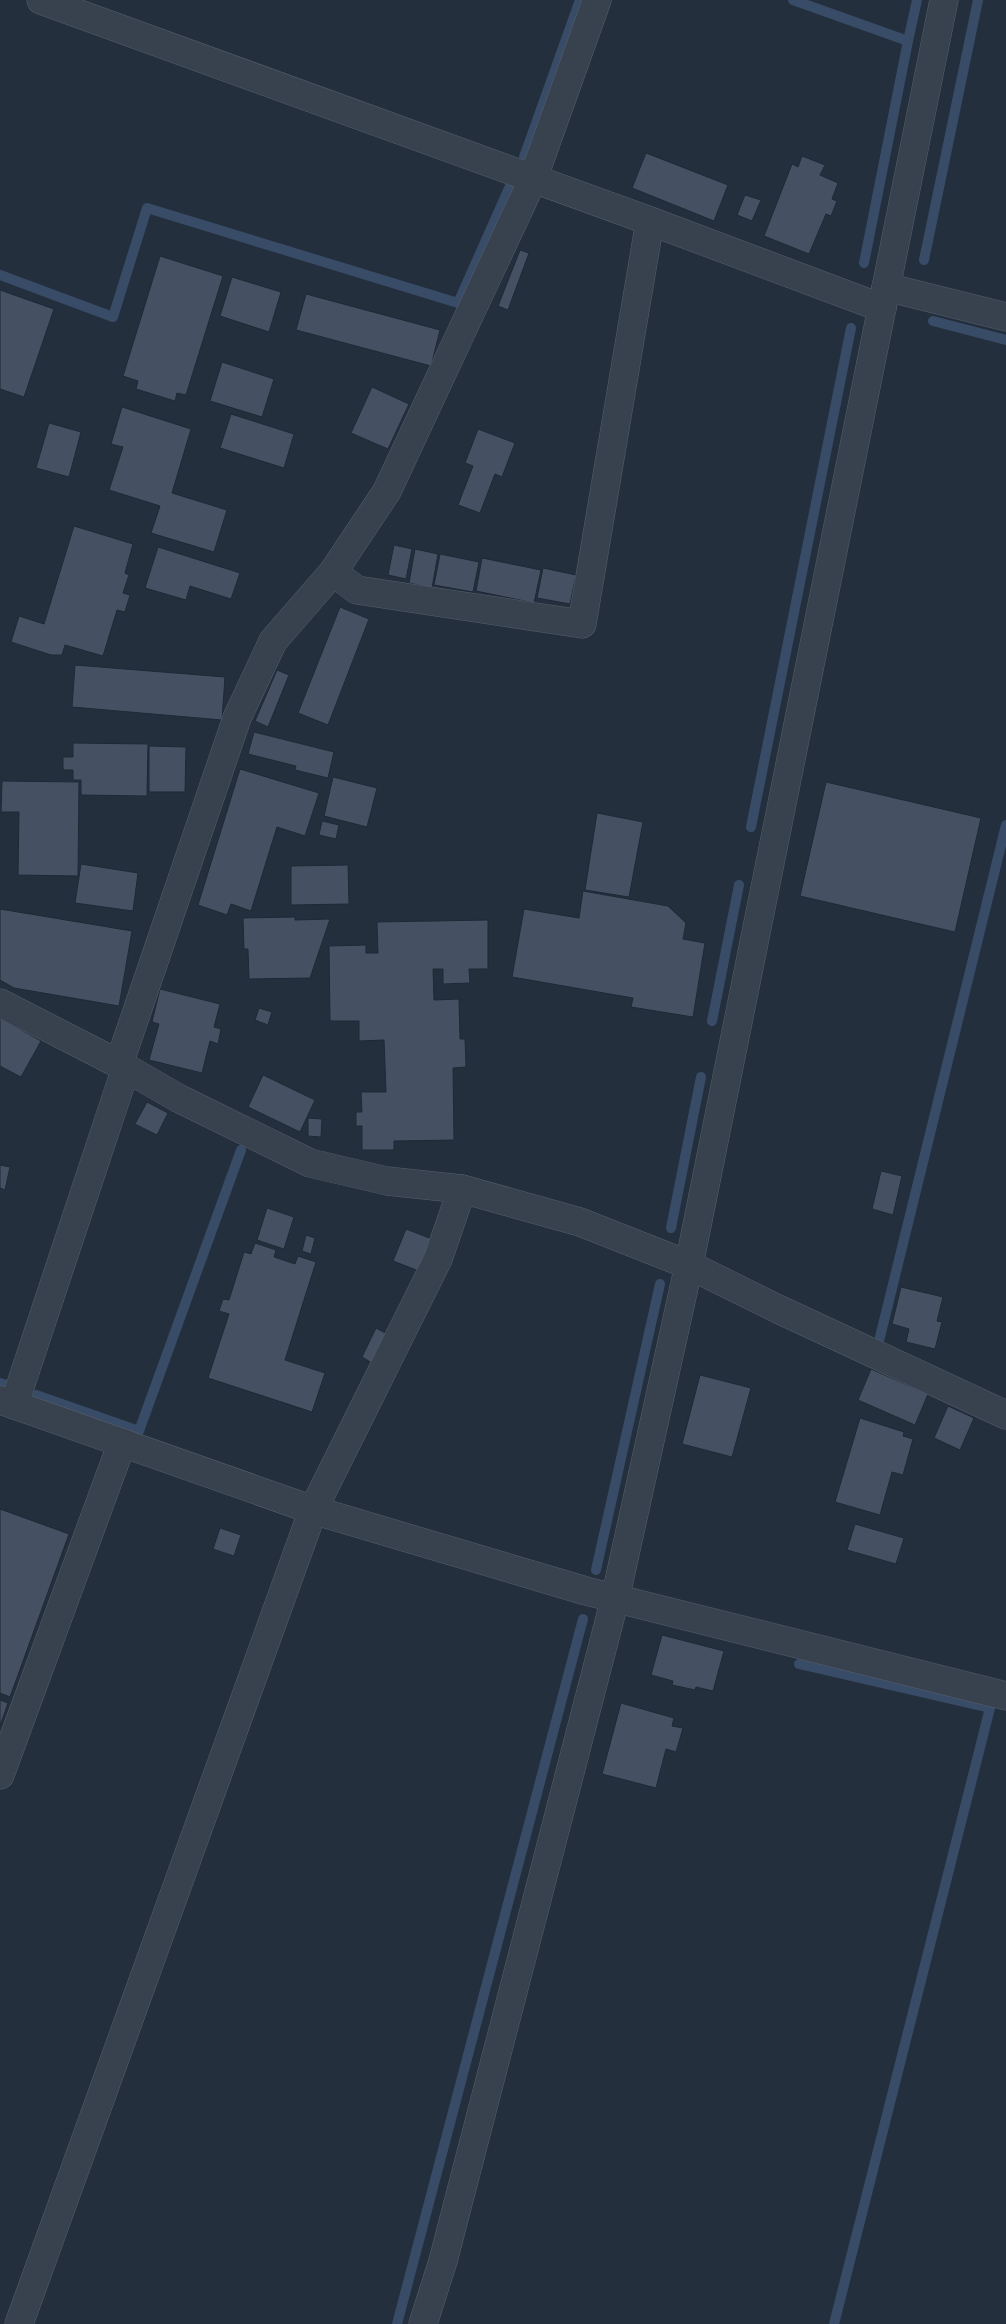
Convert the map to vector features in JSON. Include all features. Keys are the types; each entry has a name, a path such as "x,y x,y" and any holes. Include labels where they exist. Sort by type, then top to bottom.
{"street":[{"path":"41,0 650,221 884,297 1006,317"},
{"path":"597,0 533,179 387,491 333,572 273,641 237,718 122,1066 7,1403 314,1510 615,1599 1006,1696"},
{"path":"423,2324 442,2261 615,1599 689,1265 944,0"},
{"path":"333,572 358,590 582,624 650,221"},
{"path":"0,1003 122,1066 178,1098 310,1163 387,1181 462,1189 580,1222 689,1265 778,1309 1006,1415"},
{"path":"19,2324 314,1510 438,1259 462,1189"},
{"path":"0,1776 122,1443"}],"building":[{"path":"646,153 728,185 714,221 632,188"},
{"path":"802,156 825,165 820,175 838,183 832,199 837,201 831,216 826,214 809,254 764,236 792,164 798,167"},
{"path":"745,195 761,200 752,221 737,215"},
{"path":"520,250 529,253 508,310 498,306"},
{"path":"160,256 223,276 186,395 177,393 175,401 136,389 138,381 123,376"},
{"path":"232,277 281,292 269,332 220,316"},
{"path":"0,290 54,309 24,397 0,389"},
{"path":"306,294 440,330 431,366 296,330"},
{"path":"222,362 274,379 262,417 210,401"},
{"path":"372,387 409,404 388,449 351,433"},
{"path":"122,407 191,429 172,493 227,510 214,552 151,533 160,506 109,490 123,447 111,444"},
{"path":"231,414 294,434 284,468 220,448"},
{"path":"49,423 81,432 69,477 36,468"},
{"path":"478,429 515,443 502,477 495,474 480,513 458,505 473,466 465,463"},
{"path":"74,526 133,544 125,573 129,575 123,593 130,595 125,612 117,610 103,656 65,645 62,655 51,655 11,642 19,616 44,624"},
{"path":"394,545 412,549 406,579 388,575"},
{"path":"158,547 240,573 231,599 190,586 186,600 145,588"},
{"path":"415,549 438,554 432,588 409,583"},
{"path":"440,554 479,562 473,592 434,585"},
{"path":"482,558 541,570 534,603 476,591"},
{"path":"543,568 576,575 570,604 537,598"},
{"path":"340,607 369,619 328,725 298,713"},
{"path":"75,665 225,677 222,720 72,707"},
{"path":"277,670 289,675 268,727 255,721"},
{"path":"254,732 334,752 328,778 295,770 296,766 248,754"},
{"path":"73,743 148,744 147,796 81,795 81,780 73,780 73,770 63,770 63,757 73,757"},
{"path":"149,746 186,747 185,792 149,792"},
{"path":"240,769 319,793 305,836 277,827 251,911 231,904 227,915 198,905"},
{"path":"333,777 377,788 367,827 324,816"},
{"path":"2,781 79,782 78,876 18,875 19,812 1,812"},
{"path":"826,782 981,818 955,932 800,896"},
{"path":"597,813 643,822 629,897 585,890"},
{"path":"322,821 339,825 336,839 319,835"},
{"path":"81,864 138,873 133,911 75,903"},
{"path":"348,865 349,904 291,905 291,866"},
{"path":"583,891 668,906 686,923 683,939 705,943 693,1017 631,1007 633,998 512,977 524,909 579,918"},
{"path":"0,909 132,931 119,1006 14,988 0,980"},
{"path":"295,917 295,920 330,919 310,978 249,979 248,949 244,949 243,918"},
{"path":"488,920 488,969 469,969 470,983 443,984 443,969 433,969 434,1000 459,999 460,1039 465,1039 466,1067 453,1068 454,1140 394,1141 394,1150 362,1150 362,1126 356,1126 356,1112 362,1112 361,1092 386,1092 384,1040 359,1041 359,1021 330,1021 329,946 366,945 366,953 378,953 377,922"},
{"path":"160,989 220,1004 214,1027 221,1029 218,1044 210,1041 202,1073 149,1060 159,1024 152,1022"},
{"path":"259,1008 272,1012 268,1025 255,1020"},
{"path":"0,1018 41,1041 21,1077 0,1066"},
{"path":"263,1075 315,1100 300,1132 248,1107"},
{"path":"147,1102 168,1113 157,1135 135,1124"},
{"path":"308,1118 322,1119 321,1137 308,1136"},
{"path":"0,1165 10,1167 5,1190 0,1188"},
{"path":"881,1171 902,1176 893,1215 872,1209"},
{"path":"267,1208 294,1217 284,1249 257,1240"},
{"path":"406,1229 432,1239 419,1271 393,1261"},
{"path":"306,1235 315,1238 311,1254 302,1251"},
{"path":"255,1243 276,1250 274,1257 295,1264 298,1256 316,1262 285,1360 325,1373 312,1412 208,1378 229,1314 219,1311 223,1299 229,1300 244,1252 251,1254"},
{"path":"901,1287 943,1297 937,1321 942,1322 935,1349 906,1342 909,1329 892,1324"},
{"path":"376,1328 387,1334 372,1363 362,1357"},
{"path":"871,1369 928,1394 915,1425 858,1400"},
{"path":"700,1375 751,1388 732,1457 682,1444"},
{"path":"948,1406 974,1418 960,1450 934,1438"},
{"path":"860,1418 904,1432 903,1436 913,1439 903,1475 892,1472 880,1515 835,1502"},
{"path":"0,1509 69,1534 10,1697 0,1693"},
{"path":"855,1524 904,1538 896,1564 847,1550"},
{"path":"220,1528 241,1535 234,1556 213,1549"},
{"path":"662,1635 724,1651 713,1691 696,1687 695,1690 672,1685 673,1681 651,1675"},
{"path":"0,1700 8,1703 0,1726"},
{"path":"621,1703 674,1718 672,1726 683,1728 676,1752 666,1749 656,1788 602,1774"}],"waterway":[{"path":"524,157 580,0"},
{"path":"793,0 908,41 864,263"},
{"path":"908,41 917,0"},
{"path":"924,260 978,0"},
{"path":"0,275 113,317 147,208 458,303 510,186"},
{"path":"933,321 1006,340"},
{"path":"751,827 851,328"},
{"path":"879,1341 1006,825"},
{"path":"712,1021 739,885"},
{"path":"671,1228 701,1077"},
{"path":"36,1395 139,1431 241,1150"},
{"path":"596,1570 660,1284"},
{"path":"0,1383 7,1385"},
{"path":"397,2324 583,1619"},
{"path":"799,1664 990,1708 834,2324"}]}
